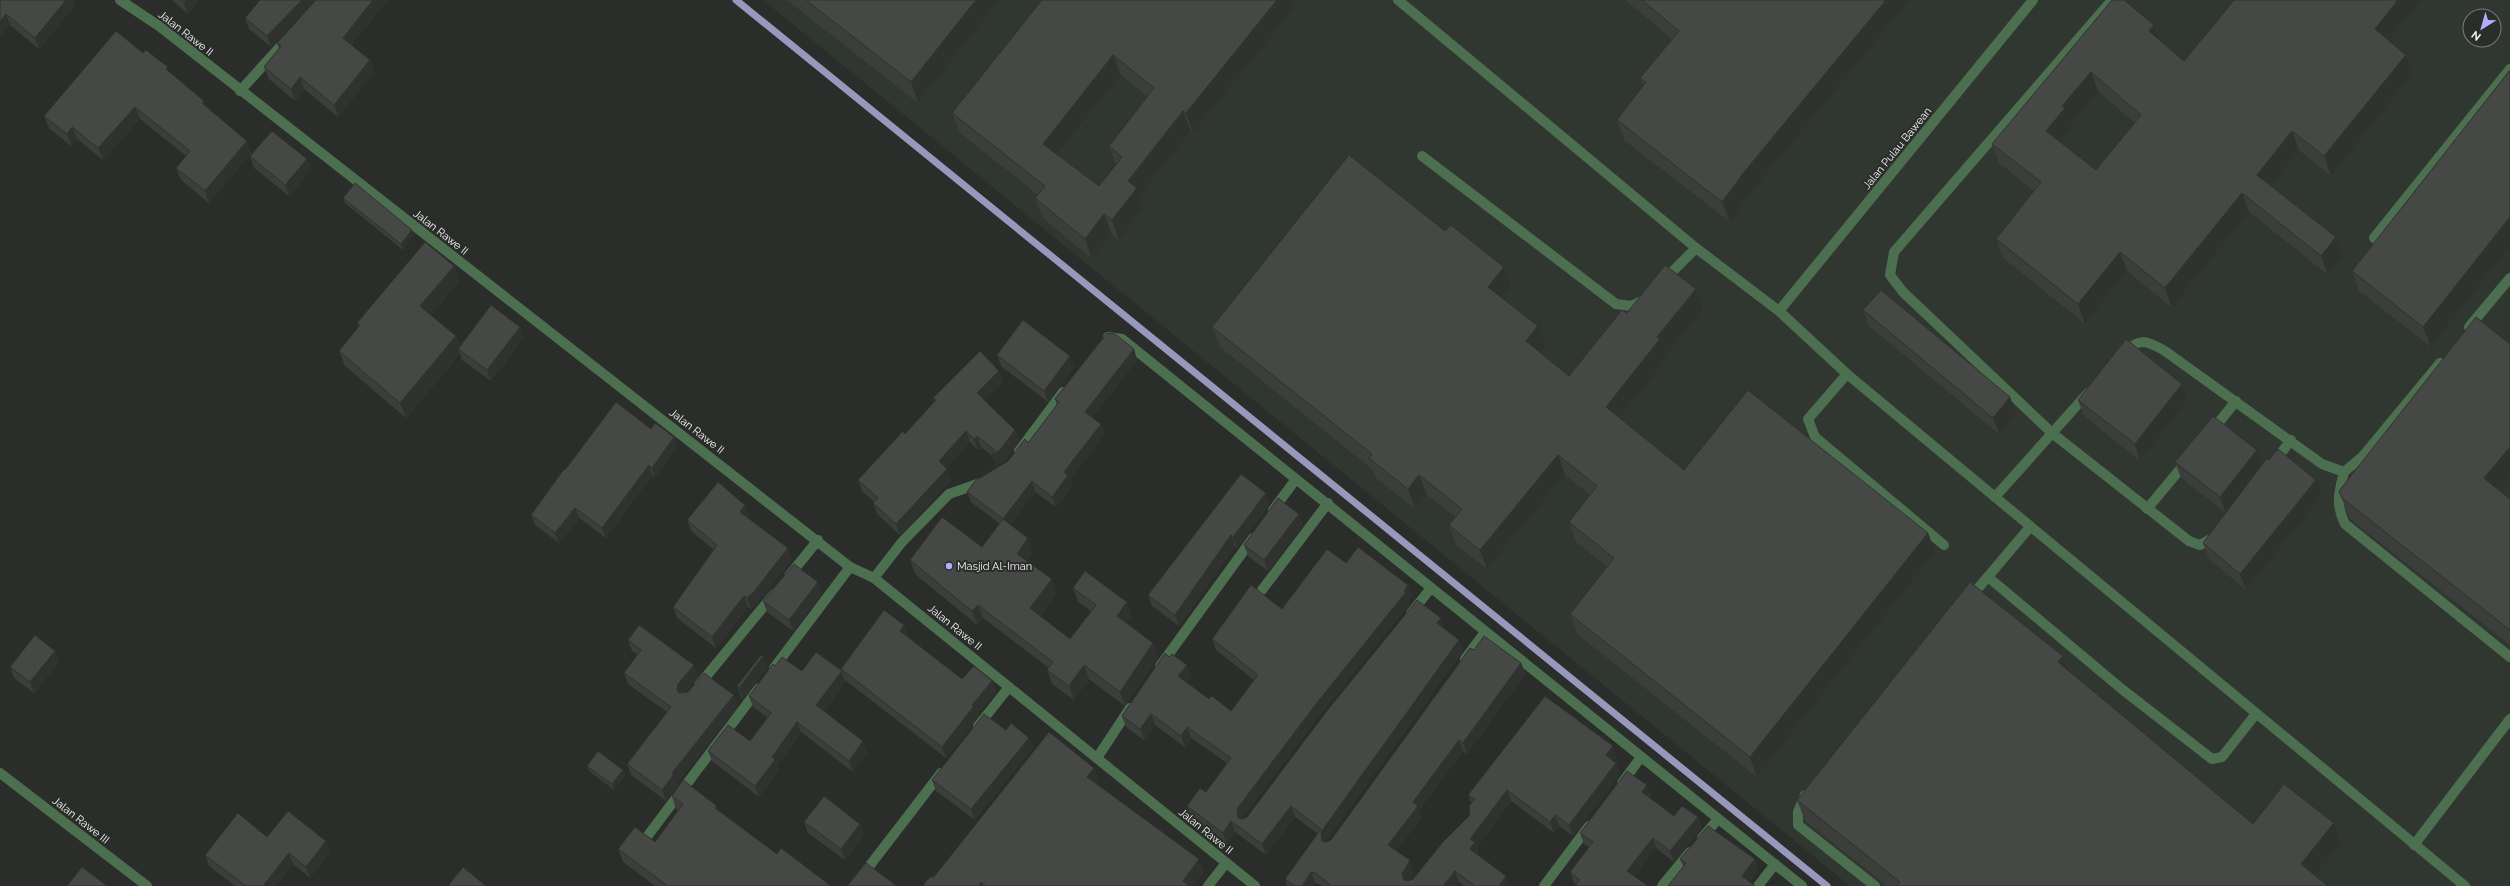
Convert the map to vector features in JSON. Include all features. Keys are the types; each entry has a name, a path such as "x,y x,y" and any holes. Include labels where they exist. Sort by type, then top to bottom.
{"street":[{"name":"Jalan Rawe II","path":"120,0 159,26 240,91 818,540 850,567 874,578 1009,686 1057,731 1097,758 1255,886"},
{"path":"1398,0 1696,248 1779,312 1847,374 2255,715 2465,886"},
{"name":"Jalan Pulau Bawean","path":"1779,312 2033,0"},
{"path":"2112,0 1894,252 1890,275 1903,292 2052,433 2147,509 2189,541 2200,545 2210,541 2221,531"},
{"path":"240,91 297,28"},
{"path":"2374,238 2510,69"},
{"path":"1422,156 1616,304 1631,306 1642,303 1696,248"},
{"path":"2464,333 2510,278"},
{"path":"1099,345 1104,338 1112,336 1122,339 1328,503 1485,632 1802,886"},
{"path":"2116,362 2132,344 2148,341 2165,350 2322,464 2344,472"},
{"path":"2449,352 2363,456 2344,472 2339,494 2338,510 2345,524 2510,657"},
{"path":"1847,374 1808,419 1815,438 1944,545"},
{"path":"1012,460 1070,383"},
{"path":"1994,497 2095,386"},
{"path":"2202,443 2236,401"},
{"path":"2269,469 2290,440"},
{"path":"2147,509 2192,455"},
{"path":"874,578 902,542 949,494 980,484 991,477"},
{"path":"1268,517 1296,479"},
{"path":"1262,590 1328,503"},
{"path":"1962,607 2030,527"},
{"path":"1154,674 1259,530"},
{"path":"692,693 818,540"},
{"path":"646,838 850,567"},
{"path":"1988,577 2123,690 2207,757 2212,759 2222,757 2255,715"},
{"path":"1406,619 1431,588"},
{"path":"1458,670 1485,632"},
{"path":"970,736 1009,686"},
{"path":"1097,758 1136,699"},
{"path":"2414,845 2510,719"},
{"path":"1613,794 1641,757"},
{"path":"854,886 945,768"},
{"name":"Jalan Rawe III","path":"0,773 147,886"},
{"path":"1809,788 1800,806 1798,825 1875,886"},
{"path":"1544,886 1595,819"},
{"path":"1662,886 1718,819"},
{"path":"1208,886 1226,862"},
{"path":"1758,886 1775,864"}],"shaded area":[{"path":"763,0 2510,0 2510,886 1850,886"}],"building":[{"path":"0,0 66,0 35,38 6,14 0,22"},
{"path":"260,0 302,0 267,36 245,18"},
{"path":"316,0 373,0 343,38 370,60 334,105 300,77 291,89 264,67 281,46 277,43"},
{"path":"806,0 976,0 911,82"},
{"path":"1042,0 1277,0 1186,113 1183,111 1128,181 1137,188 1112,220 1104,214 1085,239 1035,198 1045,186 952,113","holes":["1113,55 1154,88 1109,146 1122,157 1099,186 1043,144"]},
{"path":"1642,0 1886,0 1745,171 1722,202 1617,120 1646,82 1640,78 1679,31"},
{"path":"2112,0 2124,0 2154,25 2149,31 2184,61 2234,0 2398,0 2375,29 2406,55 2324,156 2292,131 2257,175 2336,237 2321,256 2242,193 2165,288 2120,252 2078,304 1996,239 2041,182 1992,144","holes":["2091,72 2141,115 2096,170 2046,131 2065,108 2062,106"]},
{"path":"116,31 143,53 146,50 168,67 166,69 204,101 202,103 247,141 205,191 176,168 190,151 135,107 98,148 72,127 67,134 44,116"},
{"path":"2510,70 2510,217 2423,327 2352,271"},
{"path":"272,131 307,159 285,185 250,156"},
{"path":"1349,155 1445,231 1451,225 1504,267 1488,287 1538,326 1526,341 1569,376 1622,310 1627,313 1665,265 1696,289 1657,337 1660,339 1606,407 1684,470 1748,390 1928,533 1750,757 1570,614 1614,558 1569,522 1597,486 1558,455 1480,550 1449,525 1462,509 1419,475 1408,489 1369,458 1372,454 1212,327"},
{"path":"355,183 412,230 401,244 343,198"},
{"path":"425,242 454,266 420,306 456,336 400,403 339,351 360,325 357,323"},
{"path":"1881,290 2010,397 1993,418 1863,310"},
{"path":"491,305 520,327 487,370 458,349"},
{"path":"2476,317 2510,344 2510,447 2484,478 2510,499 2510,630 2342,498 2339,491"},
{"path":"1023,320 1070,356 1044,391 997,355"},
{"path":"1107,333 1115,334 1134,349 1085,412 1101,424 1064,472 1068,475 1052,497 1032,481 1003,519 967,492 975,481 1008,461 1025,439 1028,443 1059,402 1055,399"},
{"path":"2126,339 2182,384 2135,444 2078,400"},
{"path":"980,351 999,371 977,393 1015,430 1000,450 992,455 995,450 977,436 974,439 966,431 939,461 947,469 896,524 873,503 878,498 858,480 903,431 905,434 936,400 933,398"},
{"path":"616,402 651,429 655,423 674,437 652,468 649,465 602,528 575,508 555,533 531,515 564,469 565,470"},
{"path":"2213,416 2257,450 2220,497 2175,462"},
{"path":"2278,449 2316,480 2240,574 2203,543 2267,458 2269,460"},
{"path":"1241,474 1266,493 1233,537 1231,535 1175,615 1148,595"},
{"path":"718,482 745,505 740,512 788,548 753,593 747,598 744,596 712,637 673,607 717,545 687,520"},
{"path":"1278,498 1299,514 1264,560 1244,545"},
{"path":"942,517 982,547 1003,519 1028,538 1017,554 1052,579 1030,608 1070,639 1096,605 1073,588 1085,571 1127,602 1117,616 1153,643 1120,692 1084,665 1069,686 1047,670 1053,662 978,605 972,611 910,560"},
{"path":"1358,547 1408,585 1404,591 1406,592 1316,704 1237,809 1238,818 1242,819 1247,817 1326,712 1417,600 1441,618 1437,623 1459,640 1321,832 1322,841 1326,842 1331,840 1470,648 1474,650 1484,636 1521,663 1463,743 1459,740 1413,802 1418,806 1388,845 1410,860 1402,874 1404,880 1408,881 1413,879 1443,842 1470,815 1469,806 1475,799 1468,795 1545,696 1613,746 1606,755 1616,763 1569,825 1555,815 1550,822 1507,790 1470,839 1475,842 1470,849 1506,876 1499,886 1475,886 1455,871 1443,886 1332,886 1315,873 1311,872 1302,886 1295,886 1285,879 1321,829 1291,806 1262,844 1231,821 1223,833 1187,806 1200,788 1206,792 1231,758 1187,727 1181,736 1151,714 1140,729 1122,716 1165,653 1169,657 1172,654 1187,665 1178,676 1209,699 1212,696 1231,711 1258,675 1212,639 1251,585 1282,609 1327,549 1346,563"},
{"path":"794,564 818,582 789,620 763,601"},
{"path":"1970,582 2063,656 2058,662 2253,824 2284,784 2334,823 2301,864 2328,886 1896,886 1900,882 1797,800"},
{"path":"884,610 904,625 900,631 962,679 974,666 992,681 972,705 974,706 942,747 841,669"},
{"path":"639,625 694,665 678,684 677,690 679,693 688,692 704,673 734,695 672,773 674,774 662,790 627,764 671,707 624,673 641,650 628,640"},
{"path":"35,635 55,651 30,682 10,667"},
{"path":"816,652 842,671 816,705 863,741 849,761 797,722 772,757 775,760 755,786 708,751 728,725 750,741 771,713 749,696 773,664 775,666 782,657 802,671"},
{"path":"761,655 763,656 739,688 737,686"},
{"path":"984,714 1006,730 1011,723 1029,738 971,809 932,780"},
{"path":"1049,732 1094,768 1087,777 1199,859 1183,881 1190,886 986,886 981,882 979,886 923,886 932,876 933,878"},
{"path":"598,751 623,770 612,784 587,766"},
{"path":"1627,771 1647,785 1642,792 1674,816 1682,806 1698,817 1670,851 1653,838 1627,871 1648,886 1575,886 1580,880 1570,872 1593,842 1580,833"},
{"path":"683,780 717,806 715,808 777,854 781,848 831,886 668,886 618,849 635,827 655,842 683,804 672,796"},
{"path":"824,796 860,824 841,849 804,822"},
{"path":"288,811 326,841 306,867 289,853 263,886 246,886 205,855 238,813 267,837"},
{"path":"1708,826 1755,859 1742,876 1755,886 1668,886 1686,863 1680,859"},
{"path":"866,863 897,886 847,886"},
{"path":"82,867 107,886 67,886"},
{"path":"463,867 486,886 448,886"}],"waterway":[{"path":"736,0 1827,886"}],"place":[{"name":"Masjid Al-Iman","path":"949,566"}]}
